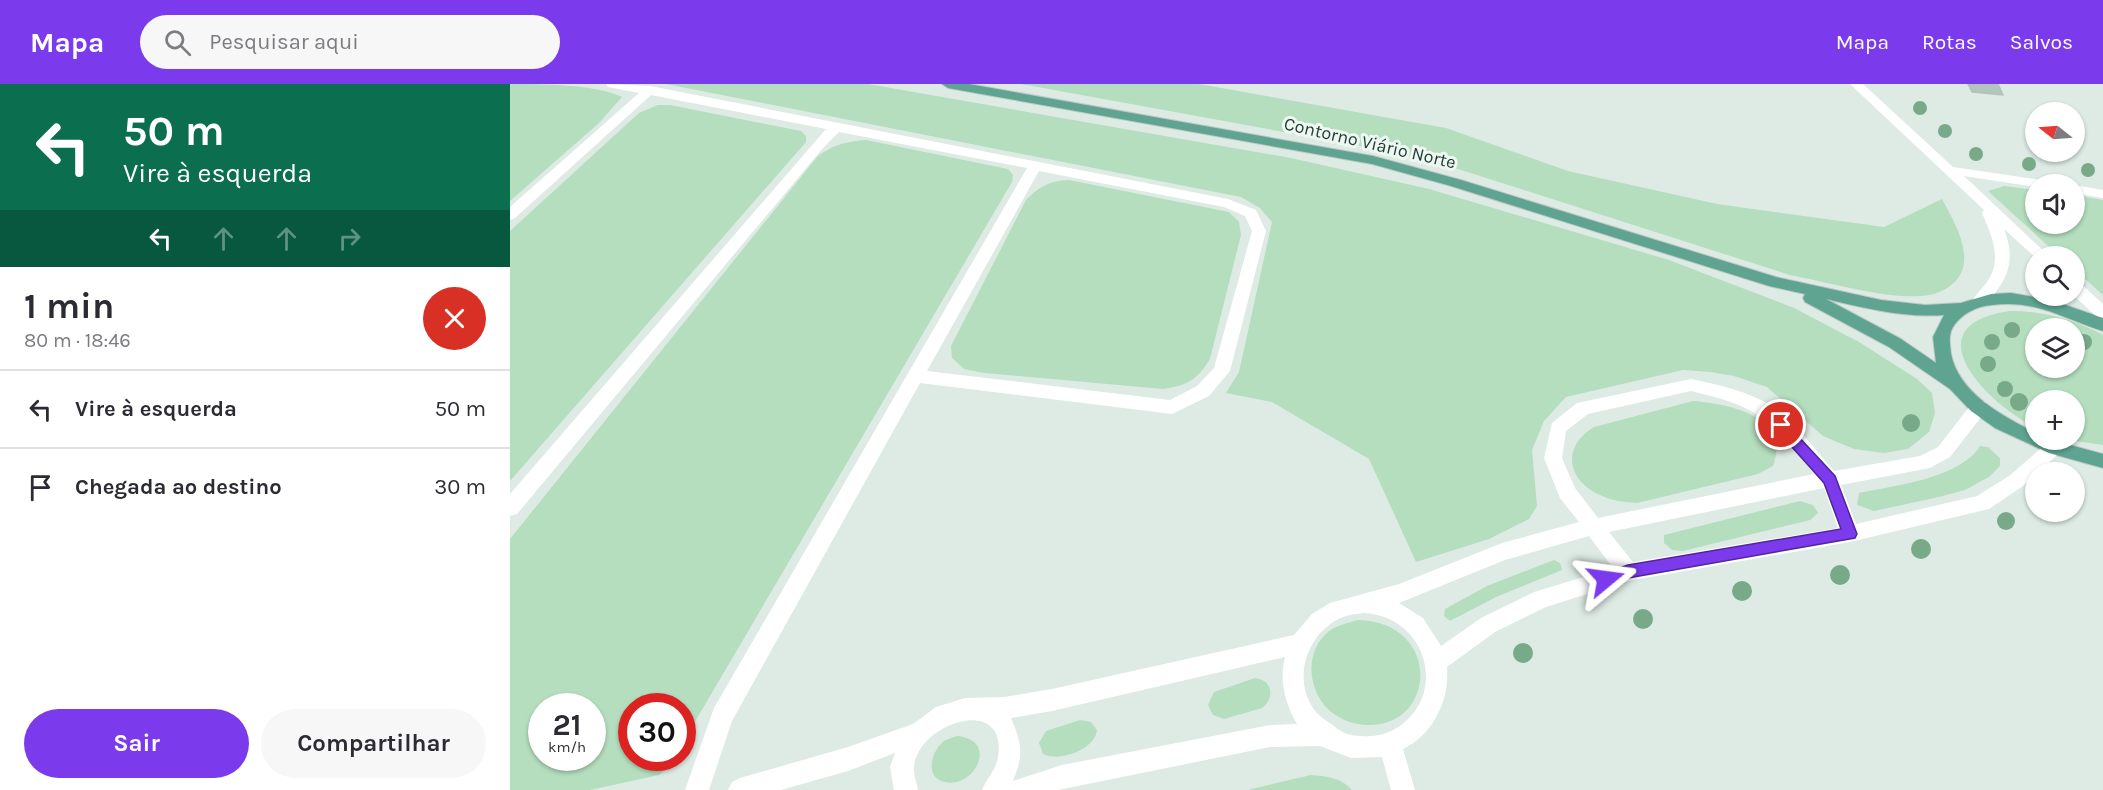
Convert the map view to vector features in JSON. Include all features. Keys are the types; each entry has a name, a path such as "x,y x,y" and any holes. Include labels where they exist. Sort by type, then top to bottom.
{"main road":[{"name":"Contorno Viário Norte","path":"948,84 1373,160 1467,186 1774,282 1881,306 1925,311 2008,299 2042,303 2066,309 2103,325"},
{"name":"Contorno Viário Norte","path":"1774,282 1823,303 1895,343 1962,390"},
{"path":"1971,305 1948,322 1941,341 1946,365 1962,390 1979,407 2025,437"},
{"path":"2055,450 2103,463"}],"street":[{"path":"612,84 1228,203 1251,213 1259,231 1222,371 1203,391 1173,407 915,376"},
{"path":"1856,84 2031,246"},
{"path":"510,215 650,90"},
{"path":"510,508 818,145 836,127"},
{"path":"697,790 722,716 1035,166"},
{"path":"1949,170 2025,181"},
{"path":"2085,191 2103,194"},
{"path":"1971,305 1997,283 2004,260 2000,235 1982,201"},
{"path":"2085,297 2103,314"},
{"path":"1628,572 1567,492 1552,458 1558,428 1583,408 1692,385 1730,394 1767,412 1794,438 1830,480 1850,534"},
{"path":"1362,605 1382,608 1400,615 1417,627 1430,643 1437,662 1439,682 1435,702 1425,720 1410,734 1390,744 1368,747 1346,744 1326,734 1309,720 1298,703 1292,683 1292,663 1298,644 1309,628 1324,616 1342,608 1362,605 1401,593 1502,552 1592,527 1923,463 1944,452 1979,407"},
{"path":"1437,662 1488,625 1541,599 1628,572 1850,534 1982,503 2016,481 2051,450"},
{"path":"906,790 902,769 908,750 919,733 934,719 952,710 1004,708 1052,700 1298,644"},
{"path":"970,708 987,711 1000,720 1008,734 1011,751 1006,770 994,790"},
{"path":"740,790 848,759 919,733"},
{"path":"1021,790 1062,777 1270,736 1326,734"},
{"path":"1390,744 1403,790"}],"green space":[{"path":"510,84 583,87 622,97 599,123 510,201"},
{"path":"666,84 868,84 1291,158 1429,189 1669,260 1794,308 1859,342 1917,379 1932,393 1935,413 1929,432 1908,449 1884,453 1854,449 1823,436 1767,387 1734,376 1683,370 1566,397 1544,421 1532,450 1537,506 1529,519 1489,539 1416,562 1369,459 1272,402 1226,393 1239,372 1272,222 1260,208 1241,197"},
{"path":"1021,84 1199,84 1446,128 1568,171 1717,204 1884,227 1942,199 1961,239 1964,263 1958,278 1952,284 1930,295 1891,295 1856,289 1790,275 1458,169 1404,154"},
{"path":"658,105 670,105 801,131 806,136 806,142 510,481 510,231 639,113"},
{"path":"866,140 1008,169 1013,175 1012,182 696,720 696,693 618,693 618,771 663,771 659,775 590,790 510,790 510,539 817,157 846,143"},
{"path":"1069,180 1229,212 1239,222 1241,235 1210,359 1191,381 1163,389 984,373 964,369 952,358 951,346 1026,200 1046,185"},
{"path":"2004,186 2025,189 2025,225 1988,191"},
{"path":"2085,197 2103,200 2103,295 2085,279 2085,246 2048,246 2035,234 2085,234"},
{"path":"2010,311 2034,312 2062,318 2025,318 2025,378 2085,378 2085,326 2103,335 2103,445 2085,442 2085,390 2025,390 2025,421 1996,401 1979,383 1967,365 1961,348 1965,332 1980,319"},
{"path":"1693,401 1723,405 1739,410 1766,424 1774,435 1776,449 1773,466 1758,474 1637,503 1605,497 1589,489 1580,481 1572,463 1573,453 1583,435 1594,427"},
{"path":"1980,446 1988,447 2000,458 2000,466 1989,477 1965,490 1874,511 1857,505 1859,493 1925,479 1942,473 1971,457"},
{"path":"1800,501 1813,505 1818,513 1810,520 1683,551 1672,550 1664,543 1664,535"},
{"path":"1554,560 1560,563 1562,570 1496,597 1450,621 1444,616 1445,609 1487,586"},
{"path":"1358,620 1386,625 1405,638 1417,655 1420,675 1417,694 1406,711 1389,722 1365,725 1343,719 1325,706 1315,688 1312,678 1313,658 1321,639 1335,628"},
{"path":"1255,678 1266,682 1270,690 1269,699 1262,708 1224,719 1213,715 1208,705 1214,692"},
{"path":"1080,720 1091,722 1097,730 1090,743 1067,755 1043,754 1039,743 1046,731"},
{"path":"957,736 970,739 977,746 980,754 978,763 973,772 956,782 938,780 932,770 933,757 939,745"},
{"path":"1311,775 1339,780 1352,790 1247,790"}],"building":[{"path":"1968,84 1998,84 2003,95 1972,92"}],"route":[{"path":"1606,579 1628,572 1850,534 1830,480 1781,425"}]}
